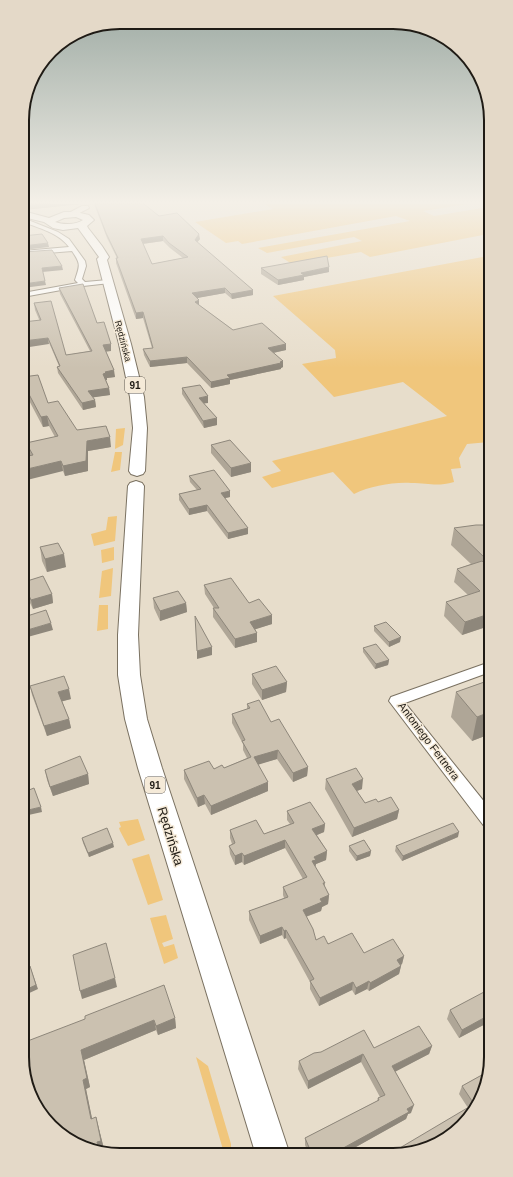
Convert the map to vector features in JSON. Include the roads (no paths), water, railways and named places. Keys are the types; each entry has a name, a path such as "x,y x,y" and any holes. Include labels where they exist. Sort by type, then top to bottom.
{"main road":[{"name":"Rędzińska","path":"102,259 137,397 140,428 128,635 129,675 136,719 154,783 271,1148"}],"street":[{"path":"81,259 83,266 78,280 83,284"},
{"path":"29,294 83,284 108,282"},
{"name":"Antoniego Fertnera","path":"484,669 396,701 484,813"}]}
